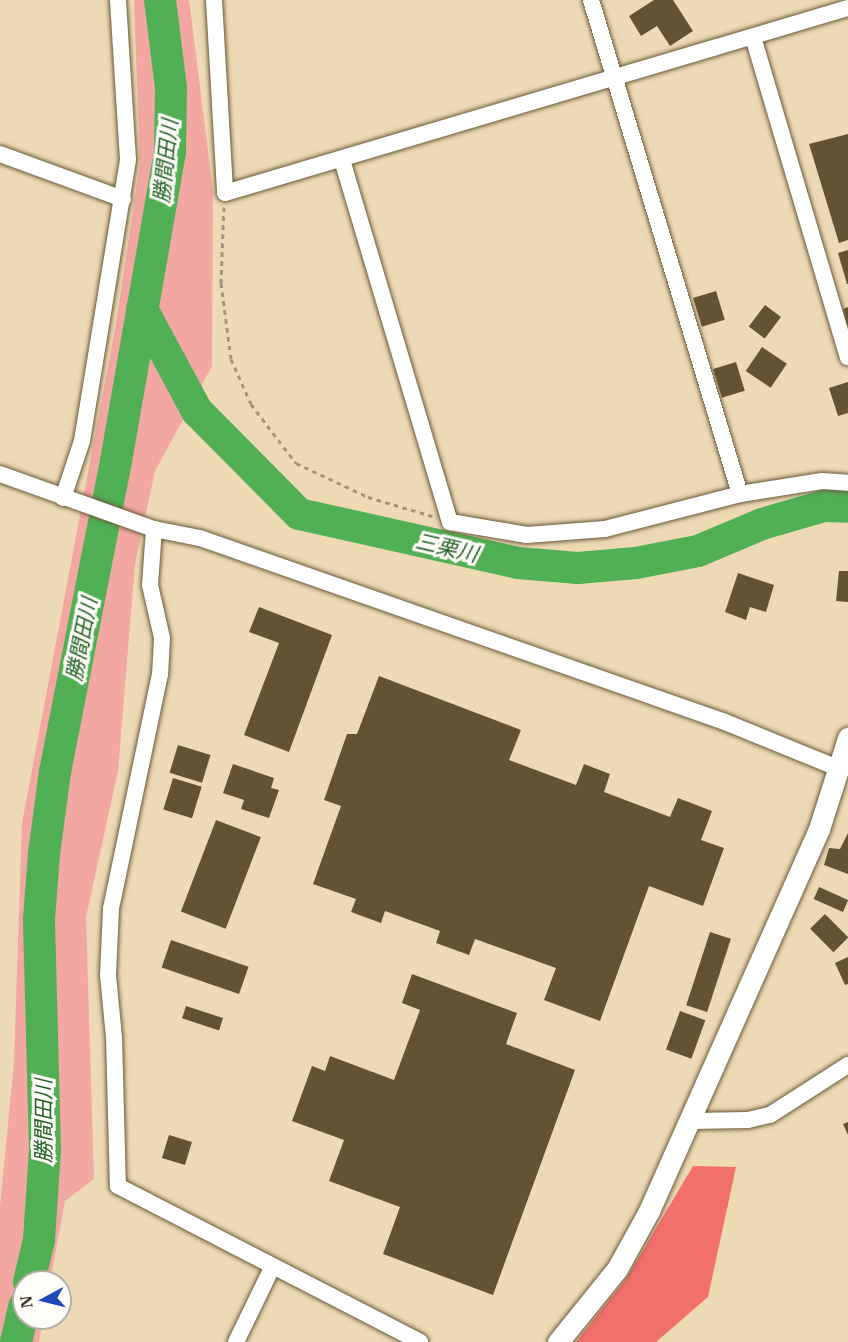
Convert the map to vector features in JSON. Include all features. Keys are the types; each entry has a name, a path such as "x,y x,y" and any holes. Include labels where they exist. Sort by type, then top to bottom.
{"street":[{"path":"68,500 82,441 128,160 127,99 118,0"},
{"path":"214,0 225,194 848,8"},
{"path":"591,0 740,494"},
{"path":"753,37 848,357"},
{"path":"0,154 123,199"},
{"path":"342,160 450,522 527,535 605,529 740,494 822,481 848,483"},
{"path":"0,474 148,527 234,550 725,722 838,768"},
{"path":"148,527 150,585 162,638 160,674 111,909 108,975 114,1037 118,1186 272,1268 420,1342"},
{"path":"558,1342 617,1269 692,1121 819,829 848,738"},
{"path":"692,1121 748,1120 770,1115 848,1065"},
{"path":"236,1342 272,1268"}],"path":[{"path":"225,194 221,283 231,358 251,404 280,446 296,463 323,478 450,522"}],"shaded area":[{"path":"134,0 189,0 213,191 212,366 155,471 135,564 118,771 86,917 94,1179 65,1201 52,1270 12,1270 12,1330 41,1330 39,1342 0,1342 0,1206 14,1062 22,823 116,324 140,163"},
{"path":"693,1166 736,1167 708,1297 656,1342 576,1342 626,1279"}],"building":[{"path":"654,0 673,0 693,31 670,46 657,26 641,36 629,16"},
{"path":"848,134 848,240 839,243 809,144"},
{"path":"848,250 848,284 847,284 838,253"},
{"path":"716,291 725,320 702,327 693,298"},
{"path":"765,305 781,317 765,339 749,327"},
{"path":"848,307 848,325 847,325 843,309"},
{"path":"762,347 787,364 771,388 746,371"},
{"path":"736,362 745,391 722,398 713,369"},
{"path":"848,382 848,413 838,416 829,388"},
{"path":"839,571 848,571 848,602 836,601"},
{"path":"738,573 774,585 766,612 750,607 746,620 725,612"},
{"path":"259,607 332,635 289,752 244,735 279,643 249,632"},
{"path":"379,676 521,730 509,760 576,785 584,764 610,774 604,792 670,817 678,798 712,811 701,840 724,848 703,906 649,886 600,1021 544,1000 556,968 475,939 469,955 436,943 440,931 385,911 381,923 351,912 356,899 313,884 341,806 324,800 347,734 357,734"},
{"path":"178,745 211,755 202,783 170,773"},
{"path":"233,764 274,778 271,788 279,790 269,818 241,809 244,800 223,793"},
{"path":"173,778 202,787 192,818 163,810"},
{"path":"216,820 261,837 226,929 181,911"},
{"path":"848,833 848,874 824,865 829,848 840,849"},
{"path":"819,887 848,900 843,912 814,899"},
{"path":"825,914 848,937 833,952 810,929"},
{"path":"710,932 731,939 707,1012 686,1005"},
{"path":"171,940 249,967 239,994 162,967"},
{"path":"848,957 848,984 845,985 835,963"},
{"path":"412,974 517,1013 506,1044 575,1070 493,1295 383,1254 400,1207 329,1181 344,1140 292,1121 312,1066 325,1071 330,1056 394,1080 420,1010 402,1003"},
{"path":"186,1006 223,1018 219,1030 182,1018"},
{"path":"680,1011 705,1020 691,1059 666,1050"},
{"path":"848,1122 848,1135 843,1124"},
{"path":"169,1135 192,1142 185,1165 162,1158"}],"waterway":[{"name":"勝間田川","path":"32,1270 39,1240 45,1150 39,919 44,854 55,772 116,461 170,152 171,88 160,0"},
{"name":"三栗川","path":"142,309 197,411 299,514 518,563 578,568 636,563 698,551 762,524 824,506 848,507"},
{"name":"勝間田川","path":"16,1342 19,1330"}]}
